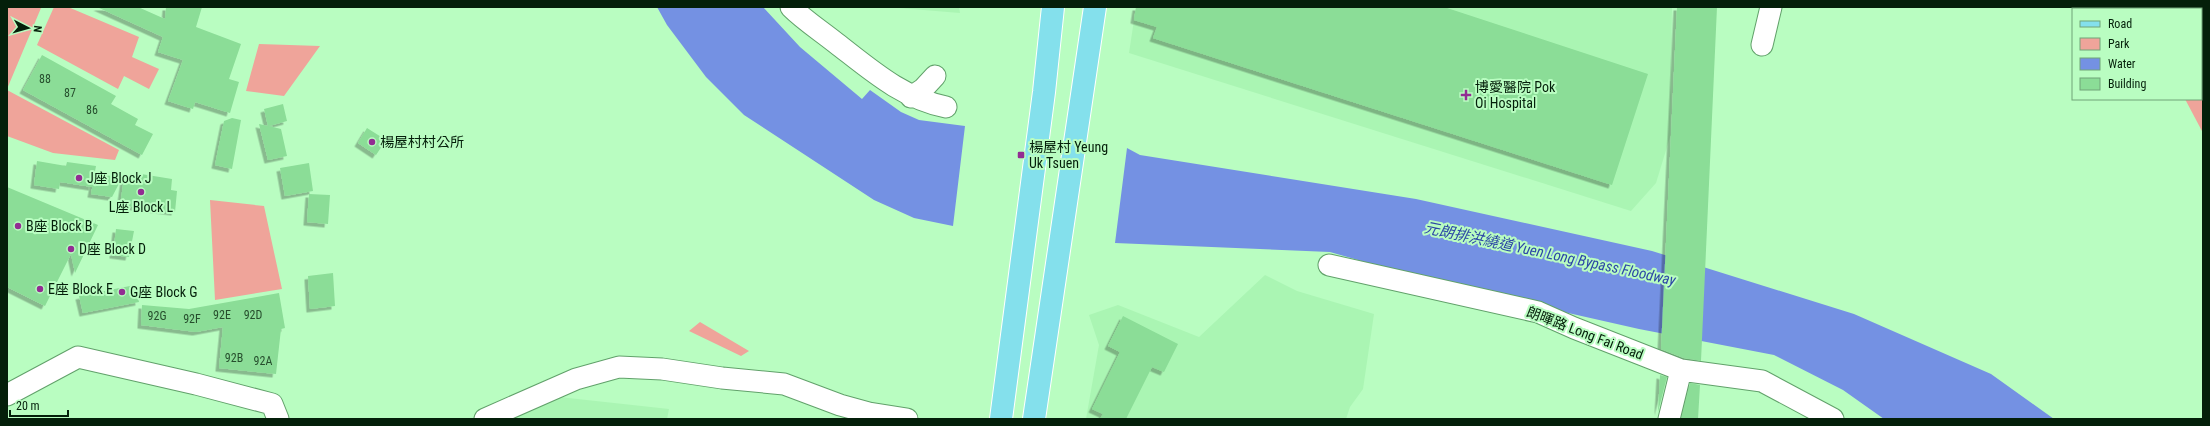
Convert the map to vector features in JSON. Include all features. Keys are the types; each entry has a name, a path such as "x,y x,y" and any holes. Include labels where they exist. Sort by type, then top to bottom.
{"main road":[{"path":"1001,419 1044,92 1053,7"},
{"path":"1034,419 1095,7"}],"street":[{"path":"791,7 886,82 912,97 946,108"},
{"path":"1762,45 1771,7"},
{"path":"912,97 923,89 935,76"},
{"name":"朗暉路 Long Fai Road","path":"1329,265 1538,312 1574,328 1681,370 1762,381 1833,419"},
{"path":"7,395 78,357 196,384 272,404 278,419"},
{"path":"485,419 576,378 619,366 662,369 722,378 784,384 869,416 907,419"},
{"path":"1669,419 1681,370"}],"shaded area":[{"path":"887,7 959,7 960,13"},
{"name":"博愛醫院 Pok Oi Hospital","path":"1136,7 1672,7 1670,137 1656,183 1631,211 1129,53"},
{"path":"1265,275 1297,291 1374,314 1363,389 1350,407 1346,419 1086,419 1099,345 1089,315 1118,305 1199,337"},
{"path":"550,396 669,409 667,419 492,419"}],"green space":[{"path":"7,7 41,8 7,89"},
{"path":"54,7 68,7 139,37 132,57 159,69 149,89 124,76 118,89 37,45"},
{"path":"2203,7 2203,133 2186,100 2202,100 2202,8 2124,8"},
{"path":"259,44 320,46 284,96 246,91"},
{"path":"7,90 119,150 115,160 53,153 7,136"},
{"path":"210,200 264,206 282,289 215,300"},
{"path":"700,322 749,351 741,356 689,331"}],"water":[{"path":"657,7 763,7 800,47 862,99 870,90 901,112 919,120 965,126 953,226 914,218 874,200 744,115 706,77 667,25"},
{"name":"元朗排洪繞道 Yuen Long Bypass Floodway","path":"1127,148 1140,155 1416,199 1652,251 1854,314 1991,374 2054,419 1884,419 1843,390 1774,355 1639,329 1449,286 1330,252 1115,243"}],"building":[{"path":"97,7 138,7 165,19 166,7 202,7 196,27 241,44 229,79 239,82 230,113 195,102 193,109 168,101 183,60 158,52 163,37"},
{"name":"博愛醫院 Pok Oi Hospital","path":"1136,7 1444,7 1648,74 1612,185 1153,38 1157,27 1134,20"},
{"path":"1677,7 1717,7 1701,361 1684,358 1661,349"},
{"path":"42,55 116,96 111,104 138,119 135,125 153,134 142,155 23,90"},
{"path":"283,104 287,121 269,126 281,129 287,156 268,160 259,124 268,126 264,109"},
{"path":"232,118 241,120 232,169 215,165 224,121"},
{"name":"楊屋村村公所","path":"367,128 386,140 376,155 358,143"},
{"path":"37,161 66,166 67,162 96,166 92,187 60,182 59,189 34,185"},
{"path":"309,163 313,191 285,196 280,168"},
{"path":"95,173 122,178 112,197 91,194"},
{"path":"135,173 172,179 171,190 177,191 175,212 128,206 129,200 121,199 124,178 134,179"},
{"path":"7,187 98,225 75,273 71,254 45,306 7,287"},
{"path":"309,194 330,195 328,224 307,222"},
{"path":"116,229 134,231 129,257 113,255"},
{"path":"333,273 335,306 310,309 308,276"},
{"path":"135,285 139,302 83,313 79,296"},
{"path":"279,293 285,328 281,329 276,374 219,368 223,327 196,332 141,325 142,305 189,309"},
{"path":"1123,316 1178,344 1164,372 1152,367 1126,419 1100,419 1103,414 1092,409 1120,352 1108,346"},
{"path":"1660,375 1667,377 1658,412"},
{"path":"1690,383 1700,385 1698,419 1681,419"}],"place":[{"name":"博愛醫院 Pok Oi Hospital","path":"1466,95"},
{"name":"楊屋村村公所","path":"372,142"},
{"name":"楊屋村 Yeung Uk Tsuen","path":"1021,155"},
{"name":"J座 Block J","path":"79,178"},
{"name":"L座 Block L","path":"141,192"},
{"name":"B座 Block B","path":"18,226"},
{"name":"D座 Block D","path":"71,249"},
{"name":"E座 Block E","path":"40,289"},
{"name":"G座 Block G","path":"122,292"}]}
